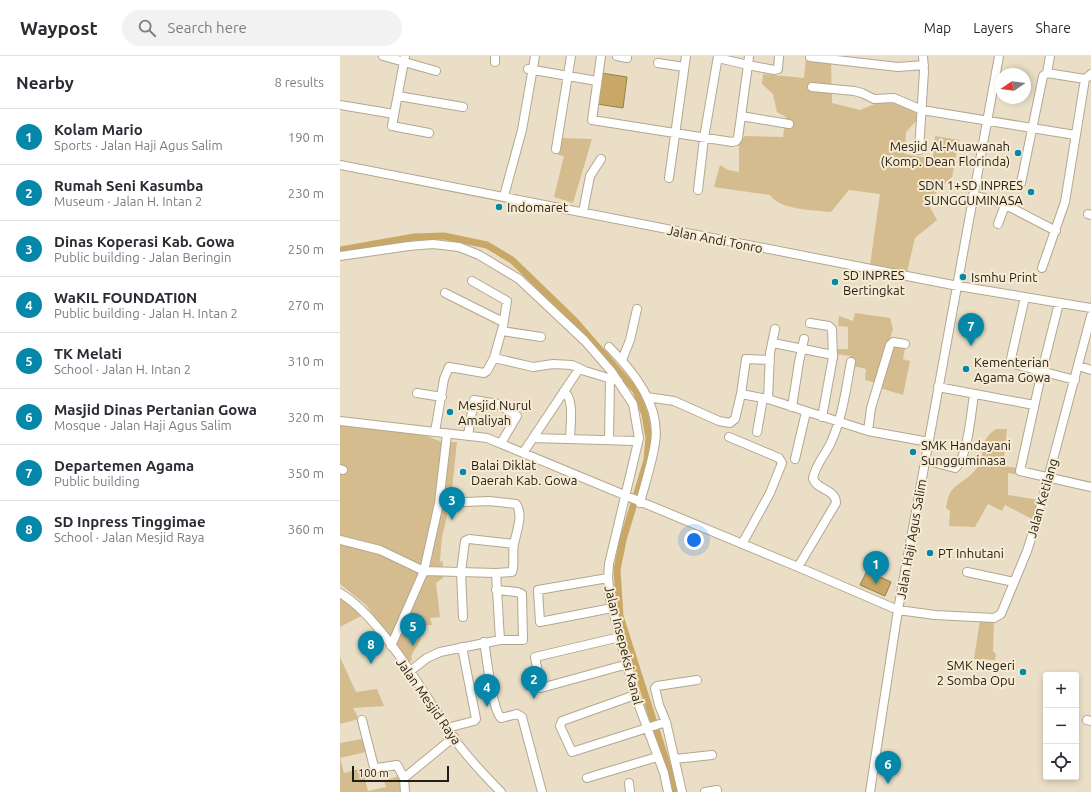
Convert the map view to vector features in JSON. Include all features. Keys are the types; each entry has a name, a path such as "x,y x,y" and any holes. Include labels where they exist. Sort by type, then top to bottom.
{"street":[{"path":"383,56 405,58 436,71"},
{"path":"504,196 520,131 522,130 530,70 530,56"},
{"path":"530,70 535,56"},
{"path":"556,149 571,56"},
{"path":"601,56 592,120 675,132 704,138 736,141 749,56"},
{"path":"617,56 627,58"},
{"path":"669,178 686,56"},
{"path":"698,190 704,138 718,57 774,70 778,68 779,56"},
{"path":"919,150 924,56"},
{"name":"Jalan Haji Agus Salim","path":"870,792 898,610 999,56"},
{"path":"1021,183 1043,76 1047,73 1050,56"},
{"path":"810,57 898,67 924,65"},
{"path":"405,58 392,126 429,133"},
{"path":"658,63 684,67"},
{"path":"530,70 597,81"},
{"path":"1042,268 1065,202 1075,135 1088,81 1047,73"},
{"path":"812,87 862,92 874,99 894,98 922,110 1075,135"},
{"path":"398,96 463,107"},
{"path":"340,105 394,114"},
{"path":"741,116 790,124"},
{"path":"583,212 590,176 602,159"},
{"name":"Jalan Andi Tonro","path":"340,165 958,286 1091,308"},
{"path":"973,194 1005,206 1056,231"},
{"path":"998,224 1005,206"},
{"name":"Jalan Insepeksi Kanal","path":"340,256 433,244 459,247 479,255 519,278 585,341 633,404 639,438 608,578 612,608 635,695 650,726 657,757 668,792"},
{"path":"435,432 444,379 449,367 484,373 487,371 494,358 502,331 507,305 505,298 472,281"},
{"path":"445,293 503,322"},
{"path":"1025,297 1010,363 1075,380"},
{"path":"1060,302 1042,371 1020,471 1091,487"},
{"path":"622,360 630,340 637,309"},
{"name":"Jalan Ketilang","path":"898,610 935,615 994,618 1001,614 1029,545 1049,478 1091,316"},
{"path":"810,323 831,327 833,355 822,417"},
{"path":"757,432 765,398 775,329"},
{"path":"502,331 541,337"},
{"path":"792,407 804,339"},
{"path":"868,431 871,408 890,345 893,342 905,344"},
{"path":"773,343 833,355"},
{"path":"609,347 622,360 643,388 652,411 656,442 639,502"},
{"path":"494,358 533,367 564,364 614,379 609,440"},
{"path":"647,398 674,401 719,421 730,423 735,419 741,394 746,358 770,360"},
{"path":"798,567 836,503 833,495 816,484 813,478 820,460 827,452 839,422 851,362"},
{"path":"1079,366 1091,370"},
{"path":"523,453 579,369"},
{"path":"938,387 974,395 1034,405"},
{"path":"564,391 570,398 570,439"},
{"path":"417,394 442,397"},
{"path":"741,394 765,398 868,431 929,442"},
{"path":"925,460 952,468 959,463 964,453 974,395"},
{"path":"468,435 474,400 493,402 517,416 501,443"},
{"path":"795,459 806,412"},
{"path":"340,421 487,438 898,610"},
{"path":"391,646 424,571 439,503 447,434"},
{"path":"729,437 779,458 782,463 770,494 742,544"},
{"path":"533,438 636,441"},
{"path":"340,540 380,550 424,571 496,574 510,573 512,571 514,544 518,529 519,516 518,507 516,504 489,501 439,503"},
{"path":"463,618 461,572 464,542 467,539 514,544"},
{"path":"967,572 1014,582"},
{"path":"496,574 500,640"},
{"path":"608,578 538,590 540,622 612,608"},
{"path":"409,672 426,658 440,652 484,642 500,640 520,641 524,639 522,596 518,592 496,590"},
{"name":"Jalan Mesjid Raya","path":"340,593 361,609 391,646 447,728 471,760 501,792"},
{"path":"620,637 535,657 541,688 628,664"},
{"path":"484,642 492,693 498,714 501,718 517,714 522,717 542,792"},
{"path":"447,728 474,721 476,719 462,647"},
{"path":"682,792 675,759 659,706 656,687 697,680"},
{"path":"635,695 563,720 560,726 573,753 665,722"},
{"path":"362,720 374,767 397,765 404,778 405,792"},
{"path":"404,778 454,737"},
{"path":"675,759 712,755"},
{"path":"587,778 657,757"},
{"path":"706,792 717,790"}],"shaded area":[{"path":"806,56 831,60 832,103 860,110 894,96 916,113 917,120 906,132 905,154 933,159 935,136 959,140 952,177 927,202 937,220 915,238 907,272 870,265 880,194 849,190 831,212 806,210 781,204 770,195 714,187 720,165 728,170 739,172 739,142 745,136 783,137 786,117 777,112 773,94 762,84 763,74 804,78"},
{"path":"601,73 627,77 623,108 597,104"},
{"path":"562,138 592,139 573,203 554,197 564,156 558,155"},
{"path":"855,313 890,318 893,329 876,383 865,380 866,369 853,366 853,360 850,356 835,354 834,349 848,349 848,327 838,326 839,316 853,321"},
{"path":"892,345 905,347 903,359 910,361 903,395 880,388"},
{"path":"340,423 427,436 442,442 457,442 451,499 442,537 440,561 443,562 443,578 436,583 440,617 430,618 432,625 416,626 421,639 411,656 412,660 407,664 366,605 340,584"},
{"path":"996,429 1007,429 1003,466 1018,468 1018,475 1008,473 1008,495 1039,500 1034,520 1005,505 1002,511 988,504 975,527 949,526 950,511 946,508 950,494 955,487 977,468 981,458 984,442 986,438"},
{"path":"867,571 891,582 885,596 860,585"},
{"path":"340,598 348,601 361,616 340,627"},
{"path":"980,620 994,621 993,651 996,654 995,660 974,659"},
{"path":"340,657 356,692 377,689 384,706 353,708 359,719 340,724"},
{"path":"362,739 366,752 340,758 340,743"},
{"path":"340,758 344,773 362,768 368,791 386,787 384,781 399,776 403,792 340,792"}],"waterway":[{"path":"340,250 414,237 444,236 487,245 512,260 575,321 636,391 645,415 649,438 647,460 623,540 617,570 620,616 676,792"}],"place":[{"name":"Mesjid Al-Muawanah (Komp. Dean Florinda)","path":"1018,153"},
{"name":"SDN 1+SD INPRES SUNGGUMINASA","path":"1031,192"},
{"name":"Indomaret","path":"499,207"},
{"name":"Ismhu Print","path":"963,277"},
{"name":"SD INPRES Bertingkat","path":"835,282"},
{"name":"Departemen Agama","path":"971,346"},
{"name":"Kementerian Agama Gowa","path":"966,369"},
{"name":"Mesjid Nurul Amaliyah","path":"450,412"},
{"name":"SMK Handayani Sungguminasa","path":"913,452"},
{"name":"Balai Diklat Daerah Kab. Gowa","path":"463,472"},
{"name":"Dinas Koperasi Kab. Gowa","path":"452,520"},
{"name":"PT Inhutani","path":"930,553"},
{"name":"Kolam Mario","path":"876,584"},
{"name":"TK Melati","path":"413,646"},
{"name":"SD Inpress Tinggimae","path":"371,664"},
{"name":"SMK Negeri 2 Somba Opu","path":"1023,672"},
{"name":"Rumah Seni Kasumba","path":"534,699"},
{"name":"WaKIL FOUNDATI0N","path":"487,707"},
{"name":"Masjid Dinas Pertanian Gowa","path":"888,784"}]}
